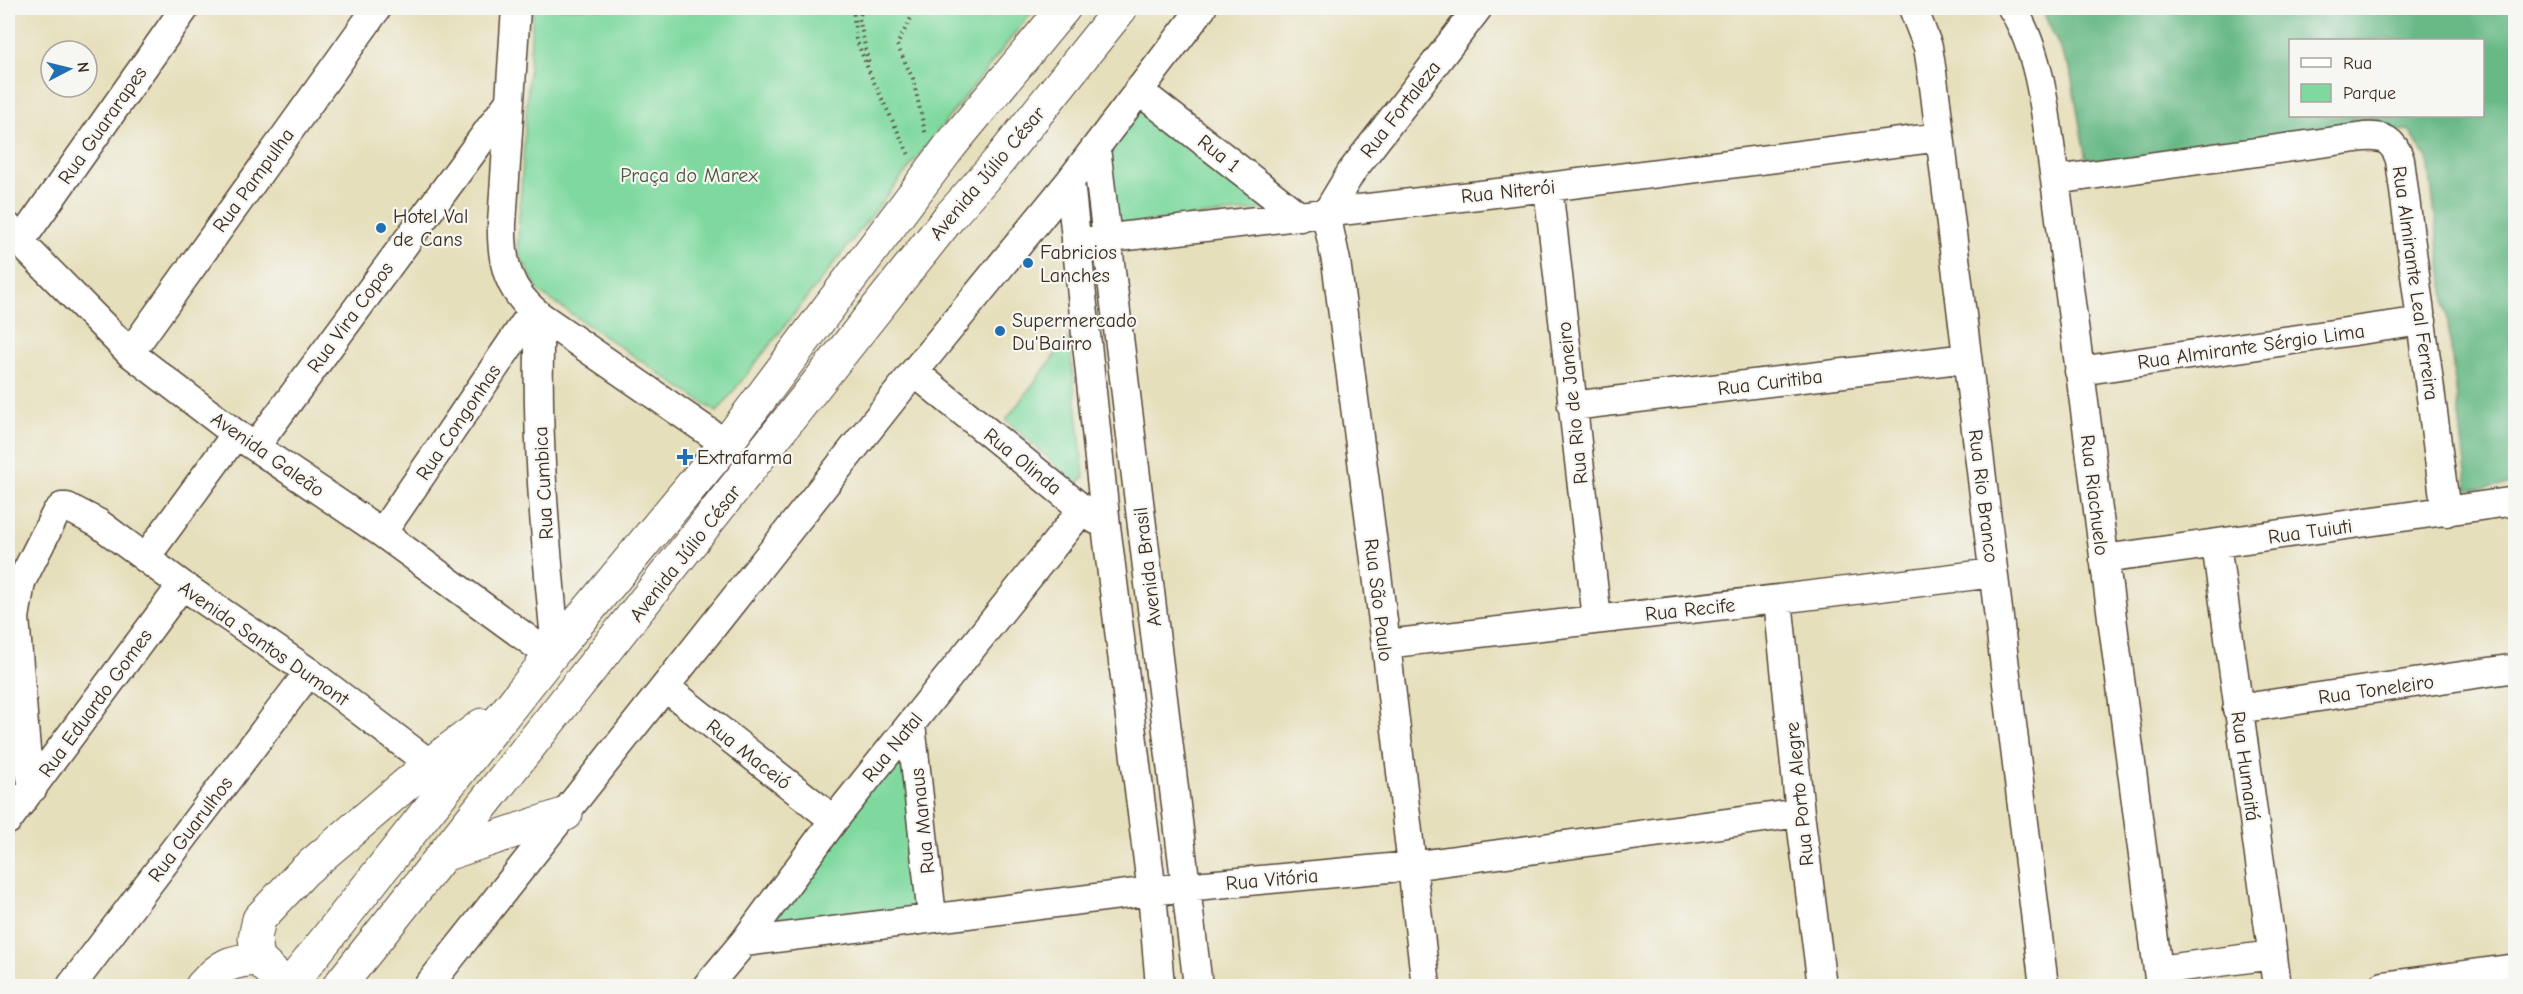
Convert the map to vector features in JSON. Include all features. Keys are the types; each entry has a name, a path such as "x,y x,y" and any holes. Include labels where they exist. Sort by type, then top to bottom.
{"main road":[{"name":"Avenida Júlio César","path":"288,987 554,653 726,444 928,176 1064,8"},
{"name":"Avenida Júlio César","path":"339,987 908,269 1121,8"},
{"path":"288,987 258,959 255,938 259,920 266,911 304,871 430,764 518,699"},
{"path":"446,854 566,814"},
{"path":"202,987 221,966 258,959"}],"street":[{"name":"Rua Guararapes","path":"14,234 185,8"},
{"name":"Rua Pampulha","path":"130,353 377,8"},
{"path":"516,8 505,154 501,252 515,288 536,313 726,444"},
{"path":"428,987 914,372 1070,181 1202,8"},
{"name":"Rua Fortaleza","path":"1313,215 1352,171 1478,8"},
{"name":"Rua Rio Branco","path":"1913,8 1928,47 2044,987"},
{"name":"Rua Riachuelo","path":"2012,8 2029,45 2036,67 2055,180 2159,978"},
{"name":"Rua 1","path":"1138,90 1313,215"},
{"name":"Rua Vira Copos","path":"146,557 246,441 510,101"},
{"name":"Rua Almirante Leal Ferreira","path":"2055,180 2309,144 2374,136 2385,138 2393,145 2400,160 2446,512"},
{"name":"Rua Niterói","path":"1076,242 1548,188 1940,137"},
{"name":"Avenida Brasil","path":"1096,147 1198,987"},
{"name":"Avenida Brasil","path":"1070,181 1106,526 1152,893 1160,987"},
{"name":"Rua Rio de Janeiro","path":"1548,188 1597,619"},
{"name":"Rua São Paulo","path":"1313,215 1337,273 1386,644 1426,987"},
{"name":"Avenida Galeão","path":"14,234 130,353 246,441 554,653"},
{"name":"Rua Congonhas","path":"382,533 536,313"},
{"name":"Rua Cumbica","path":"536,313 546,545 554,653"},
{"name":"Rua Almirante Sérgio Lima","path":"2079,371 2422,321"},
{"name":"Rua Curitiba","path":"1572,406 1967,358"},
{"name":"Rua Olinda","path":"914,372 1082,510 1106,526 1142,530"},
{"name":"Rua Tuiuti","path":"2104,559 2516,501"},
{"name":"Avenida Santos Dumont","path":"33,788 26,750 15,618 21,582 49,526 62,507 74,508 98,523 182,585 309,672 430,764"},
{"name":"Rua Natal","path":"707,987 744,942 834,820 1082,510"},
{"name":"Rua Humaitá","path":"2216,544 2277,987"},
{"name":"Rua Recife","path":"1386,644 1778,600 1993,573"},
{"name":"Rua Eduardo Gomes","path":"8,820 182,585"},
{"name":"Rua Porto Alegre","path":"1778,600 1800,813 1822,987"},
{"name":"Rua Toneleiro","path":"2237,709 2516,668"},
{"name":"Rua Guarulhos","path":"71,987 309,672"},
{"name":"Rua Maceió","path":"665,687 834,820"},
{"name":"Rua Manaus","path":"911,724 932,917"},
{"name":"Rua Vitória","path":"744,942 932,917 1152,893 1185,887 1411,866 1800,813"},
{"path":"2159,978 2273,955"},
{"path":"2383,987 2476,980 2516,968"}],"path":[{"path":"853,8 856,39 871,76 928,176"},
{"path":"862,8 859,18 871,76"},
{"path":"916,8 897,45 913,79 928,176"}],"green space":[{"name":"Praça do Marex","path":"533,8 1035,8 717,412 539,292 517,250"},
{"path":"2041,8 2515,8 2515,484 2468,490 2428,159 2409,131 2087,166 2070,69"},
{"path":"1140,104 1268,209 1116,225 1105,149"},
{"path":"1069,337 1084,477 1077,484 1006,420"},
{"path":"912,731 931,918 743,941"}],"place":[{"name":"Hotel Val de Cans","path":"381,228"},
{"name":"Fabricios Lanches","path":"1028,263"},
{"name":"Supermercado Du'Bairro","path":"1000,331"},
{"name":"Extrafarma","path":"685,457"}]}
